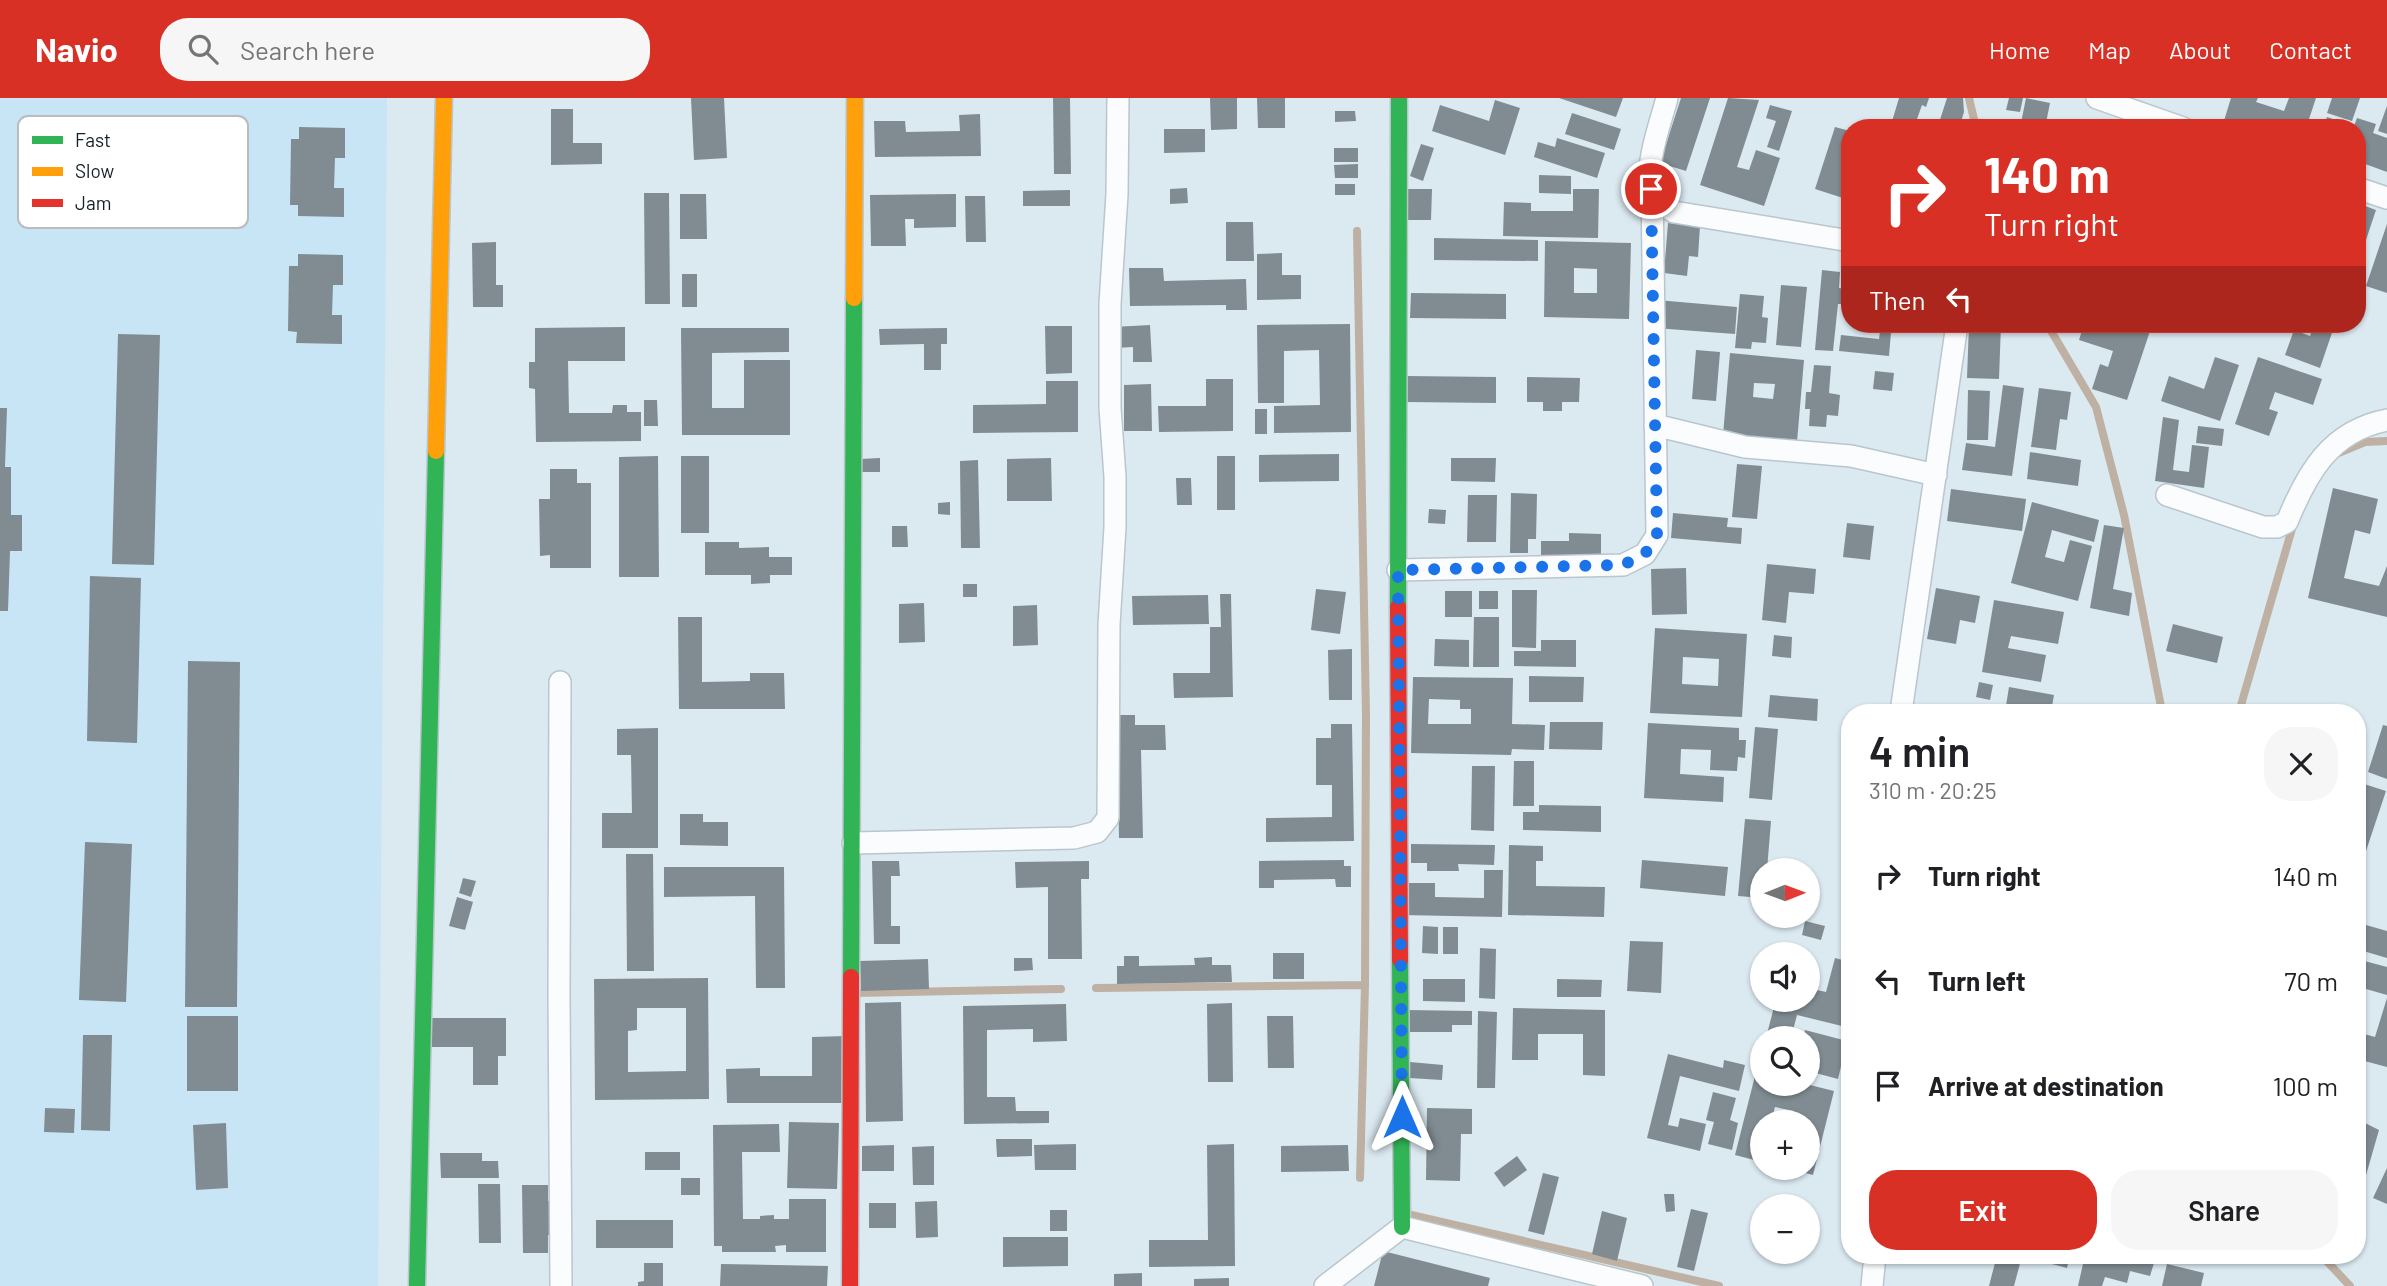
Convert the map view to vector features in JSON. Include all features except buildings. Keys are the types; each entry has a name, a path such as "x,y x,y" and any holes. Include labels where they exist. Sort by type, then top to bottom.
{"street":[{"path":"417,1286 444,98"},
{"path":"850,1286 855,98"},
{"path":"852,843 1074,838 1097,832 1108,818 1109,625 1115,527 1110,408 1110,304 1117,194 1118,98"},
{"path":"1399,98 1398,570 1402,1227"},
{"path":"1398,570 1623,565 1645,554 1657,535 1651,168 1667,98"},
{"path":"2096,98 2157,119"},
{"path":"1651,189 1664,205 1674,212 1841,240"},
{"path":"2366,191 2387,198"},
{"path":"1902,704 1956,333"},
{"path":"2167,495 2263,527 2277,527 2287,522 2302,486 2329,447 2352,432 2387,420"},
{"path":"1655,425 1745,447 1851,456 1936,475"},
{"path":"560,681 561,1286"},
{"path":"1325,1286 1402,1227"},
{"path":"1402,1227 1642,1286"},
{"path":"1872,1286 1874,1264"}],"shaded area":[{"path":"0,98 387,98 378,1286 0,1286"}],"waterway":[{"path":"1969,98 1974,119"},
{"path":"1357,231 1366,714 1365,985 1360,1178"},
{"path":"2052,333 2096,407 2124,515 2160,704"},
{"path":"2336,454 2365,442 2387,441"},
{"path":"2241,704 2294,522"},
{"path":"1096,988 1365,985"},
{"path":"855,993 1061,989"},
{"path":"1407,1214 1719,1286"},
{"path":"2329,1264 2350,1286"}],"traffic: fast":[{"path":"1398,607 1399,98"},
{"path":"851,977 854,298"},
{"path":"417,1286 436,451"},
{"path":"1400,960 1402,1227"}],"traffic: slow":[{"path":"436,451 444,98"},
{"path":"854,298 855,98"}],"traffic: jam":[{"path":"1398,607 1400,960"},
{"path":"850,1286 851,977"}],"route":[{"path":"1402,1117 1398,570 1623,565 1645,554 1657,535 1651,189"}]}
